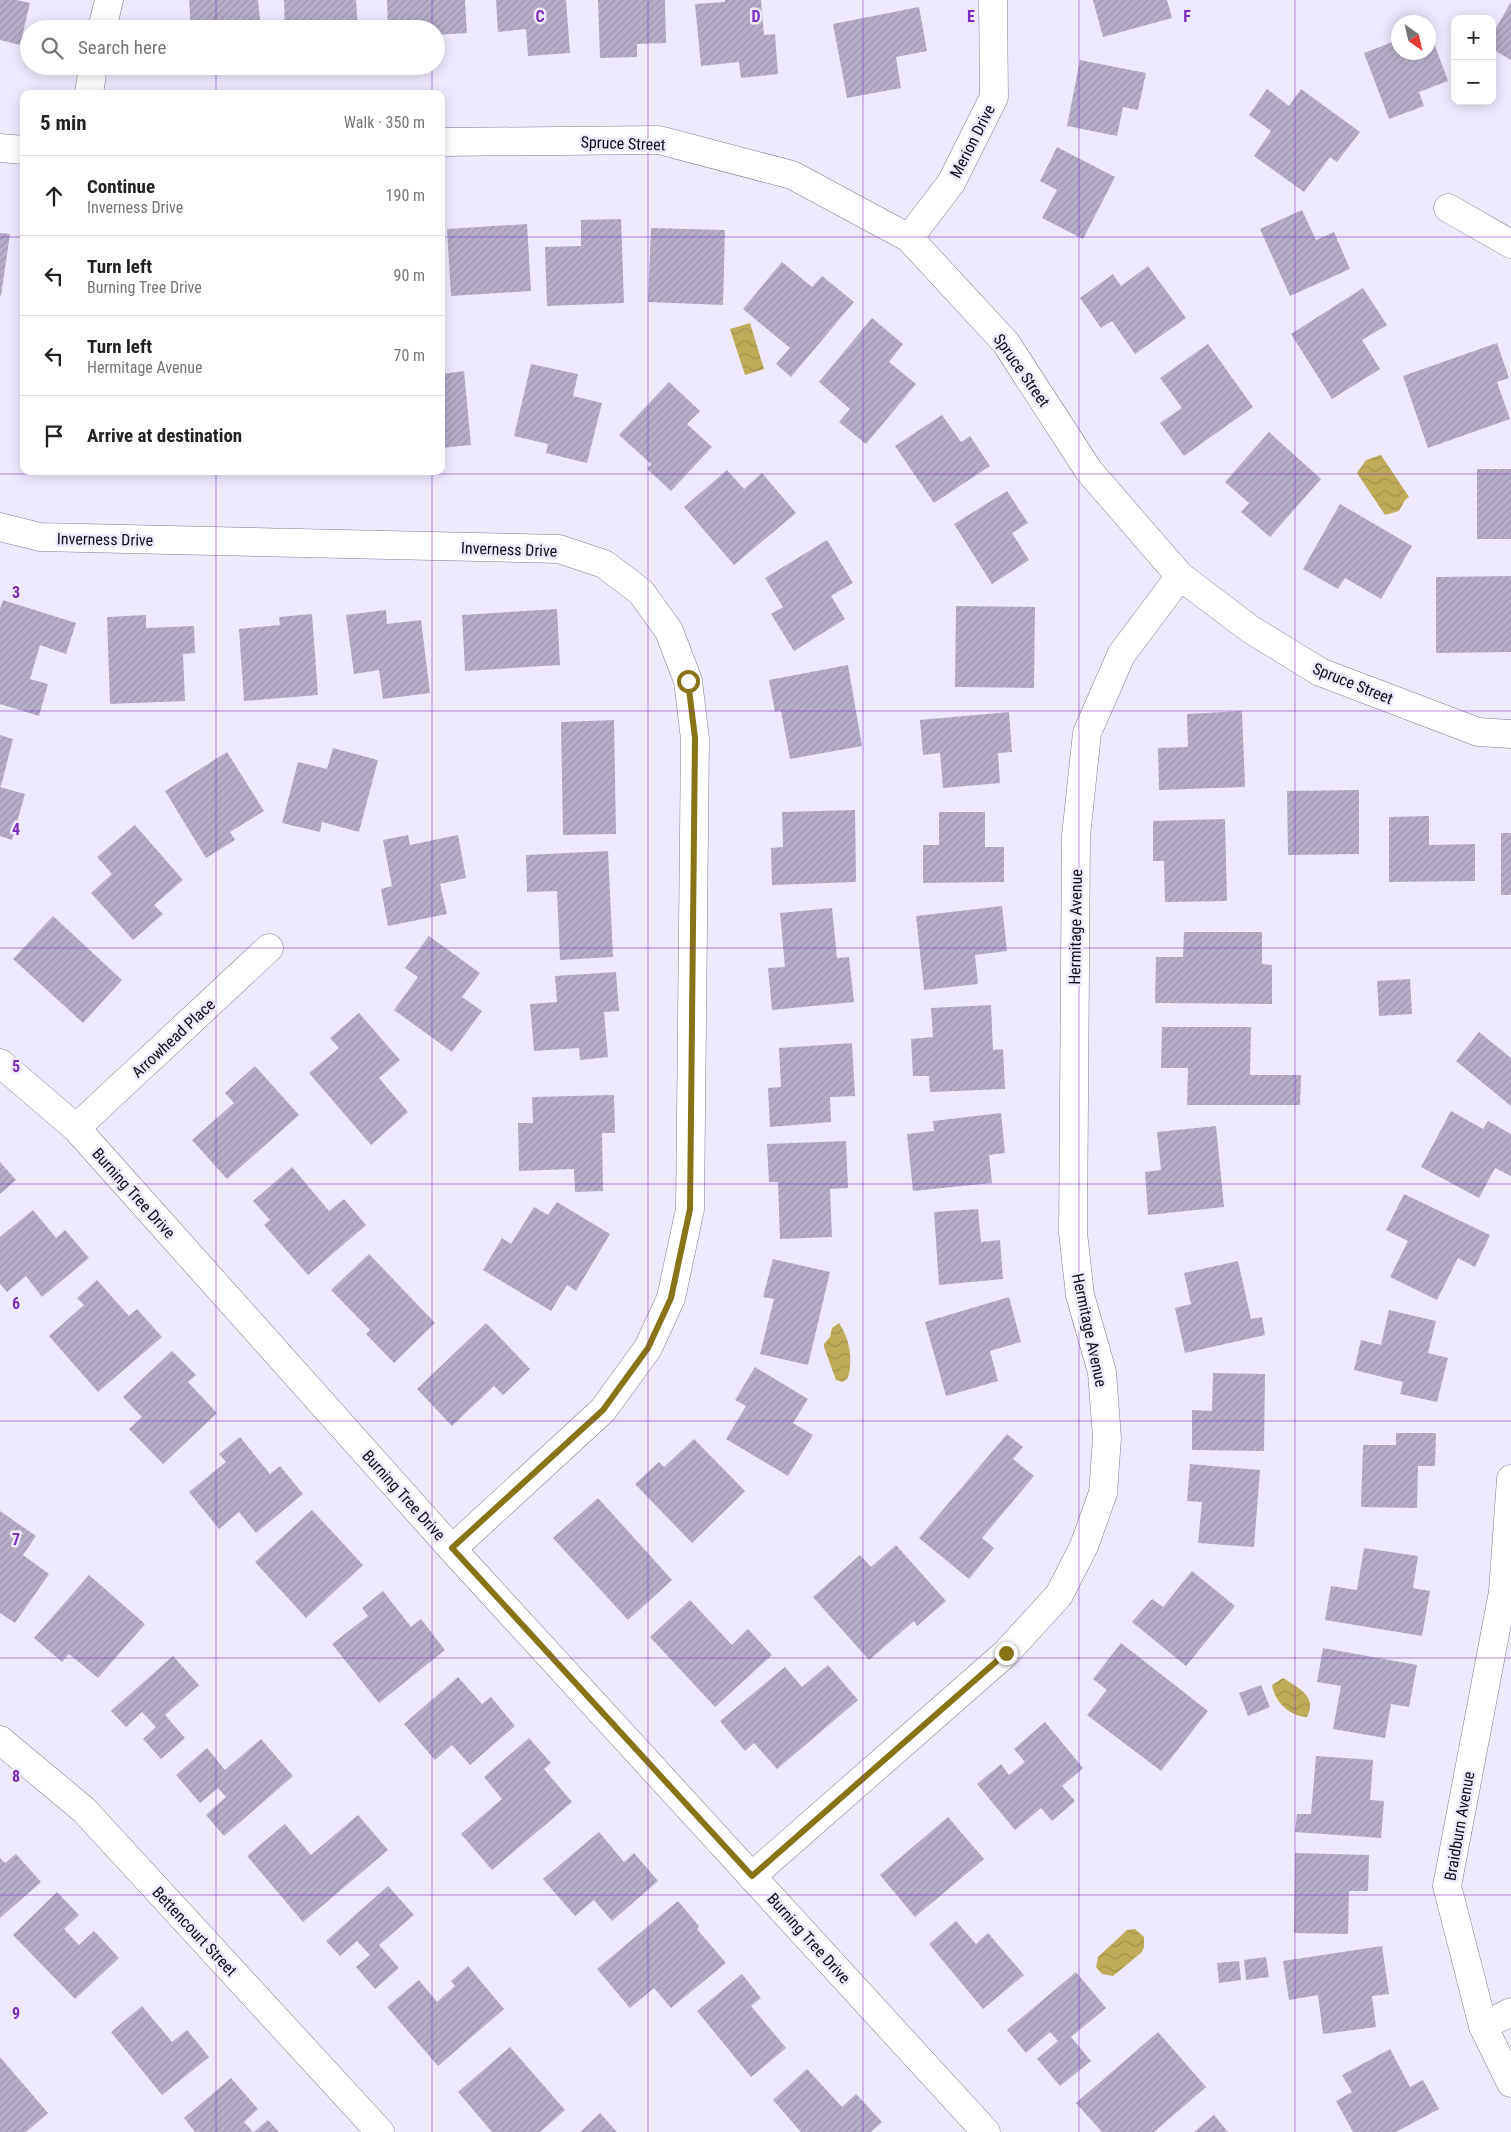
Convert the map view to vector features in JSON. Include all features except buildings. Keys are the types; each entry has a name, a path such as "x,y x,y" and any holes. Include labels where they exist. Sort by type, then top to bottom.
{"street":[{"path":"104,20 109,0"},
{"name":"Merion Drive","path":"909,238 951,182 994,98 993,0"},
{"path":"89,90 91,75"},
{"name":"Spruce Street","path":"445,142 659,140 792,175 909,238 1006,342 1089,471 1180,576 1250,629 1320,672 1478,732 1511,734"},
{"path":"0,148 20,150"},
{"path":"1448,208 1511,244"},
{"name":"Inverness Drive","path":"0,527 40,537 559,549 604,564 641,592 669,631 688,681 695,738 690,1209 671,1298 648,1348 603,1410 452,1548"},
{"name":"Hermitage Avenue","path":"752,1876 1006,1653 1058,1595 1084,1546 1102,1493 1107,1438 1102,1372 1080,1295 1072,1233 1076,836 1086,733 1122,655 1180,576"},
{"name":"Arrowhead Place","path":"76,1128 269,948"},
{"name":"Burning Tree Drive","path":"0,1063 76,1128 452,1548 986,2132"},
{"name":"Braidburn Avenue","path":"1511,1479 1507,1592 1447,1886 1483,2026 1511,2083"},
{"name":"Bettencourt Street","path":"0,1740 84,1810 380,2132"},
{"path":"1483,2026 1511,2012"}],"water":[{"path":"750,323 764,369 745,375 730,329"},
{"path":"1381,455 1409,497 1405,500 1399,511 1385,515 1357,473 1366,460"},
{"path":"839,1323 848,1342 850,1356 848,1378 843,1382 836,1380 824,1347 824,1344 830,1337 832,1328"},
{"path":"1283,1678 1305,1693 1310,1703 1307,1717 1289,1711 1276,1697 1272,1685"},
{"path":"1135,1929 1144,1937 1142,1952 1113,1976 1102,1974 1096,1967 1098,1957 1127,1930"}],"route":[{"path":"688,681 695,738 690,1209 671,1298 648,1348 603,1410 481,1524 452,1548 752,1876 1006,1653"}]}
